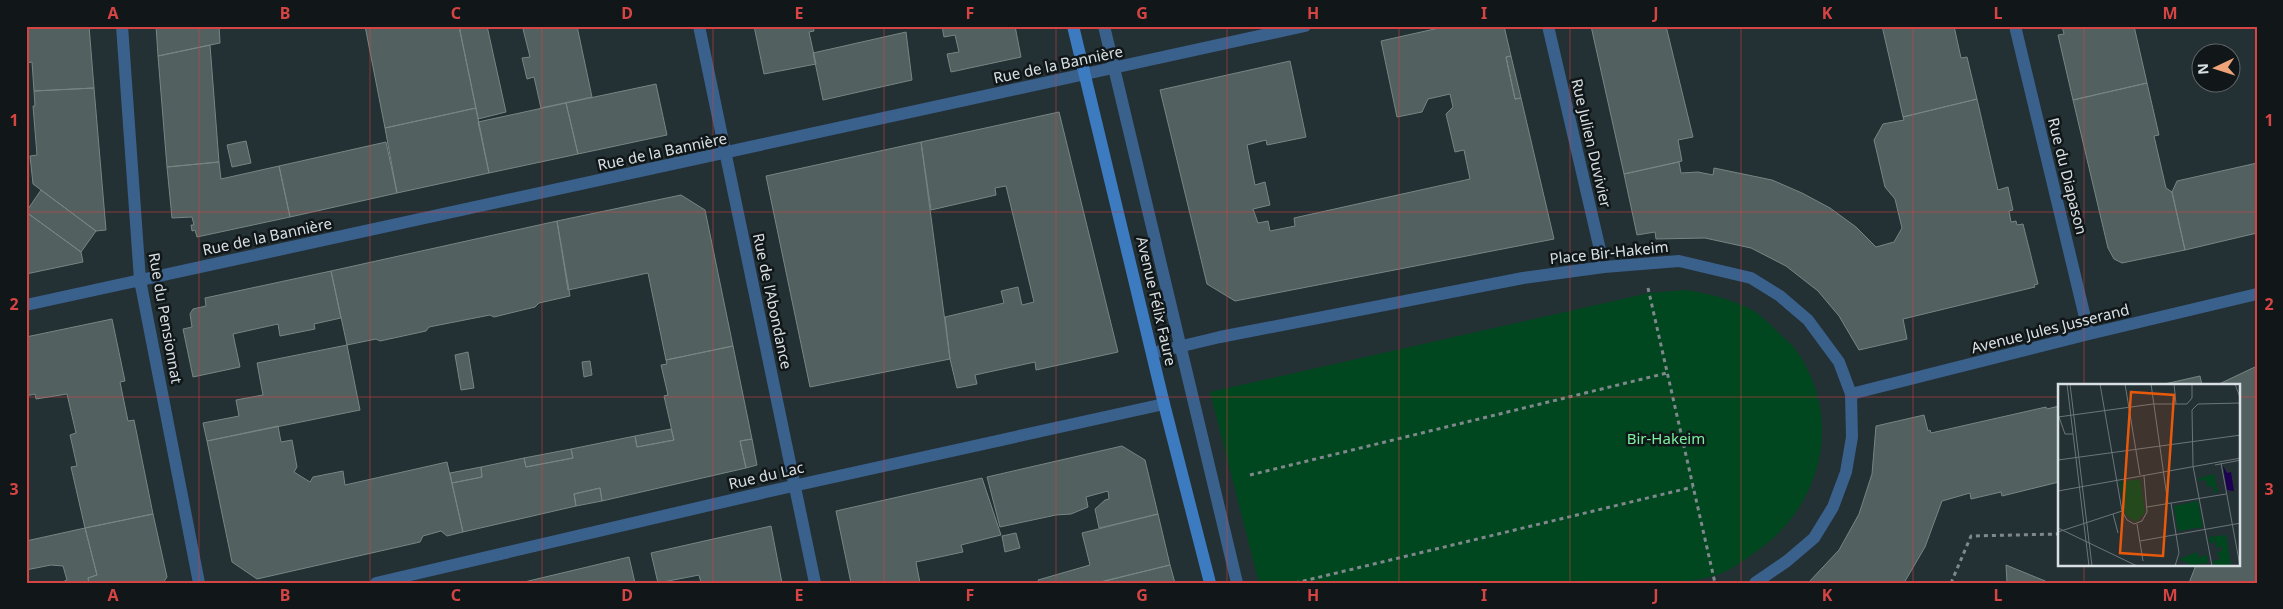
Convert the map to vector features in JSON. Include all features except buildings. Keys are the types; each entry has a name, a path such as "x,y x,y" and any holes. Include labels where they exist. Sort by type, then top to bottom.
{"main road":[{"name":"Avenue Félix Faure","path":"1073,26 1164,404 1210,583"}],"street":[{"name":"Rue du Pensionnat","path":"122,26 140,280 199,583"},
{"name":"Rue de l'Abondance","path":"699,26 814,583"},
{"name":"Avenue Félix Faure","path":"1104,26 1237,583"},
{"name":"Rue de la Bannière","path":"26,305 726,154 1305,26"},
{"name":"Rue Julien Duvivier","path":"1548,26 1604,267"},
{"name":"Rue du Diapason","path":"2015,26 2089,334"},
{"name":"Place Bir-Hakeim","path":"1153,353 1523,278 1604,267 1679,261 1751,278 1780,296 1808,320 1839,362 1851,394 1851,446 1846,472 1833,506 1814,538 1787,561 1755,583"},
{"name":"Avenue Jules Jusserand","path":"1851,394 2257,294"},
{"name":"Rue du Lac","path":"376,583 794,486 1164,404"}],"path":[{"path":"1648,286 1715,583"},
{"path":"1250,475 1667,373"},
{"path":"1295,583 1693,487"},
{"path":"1951,583 1971,536 2058,534"}],"green space":[{"name":"Bir-Hakeim","path":"1686,290 1729,300 1754,311 1764,319 1798,353 1812,379 1820,406 1822,433 1819,460 1810,486 1797,510 1779,532 1745,560 1722,573 1681,583 1259,583 1210,392 1649,293"}]}
